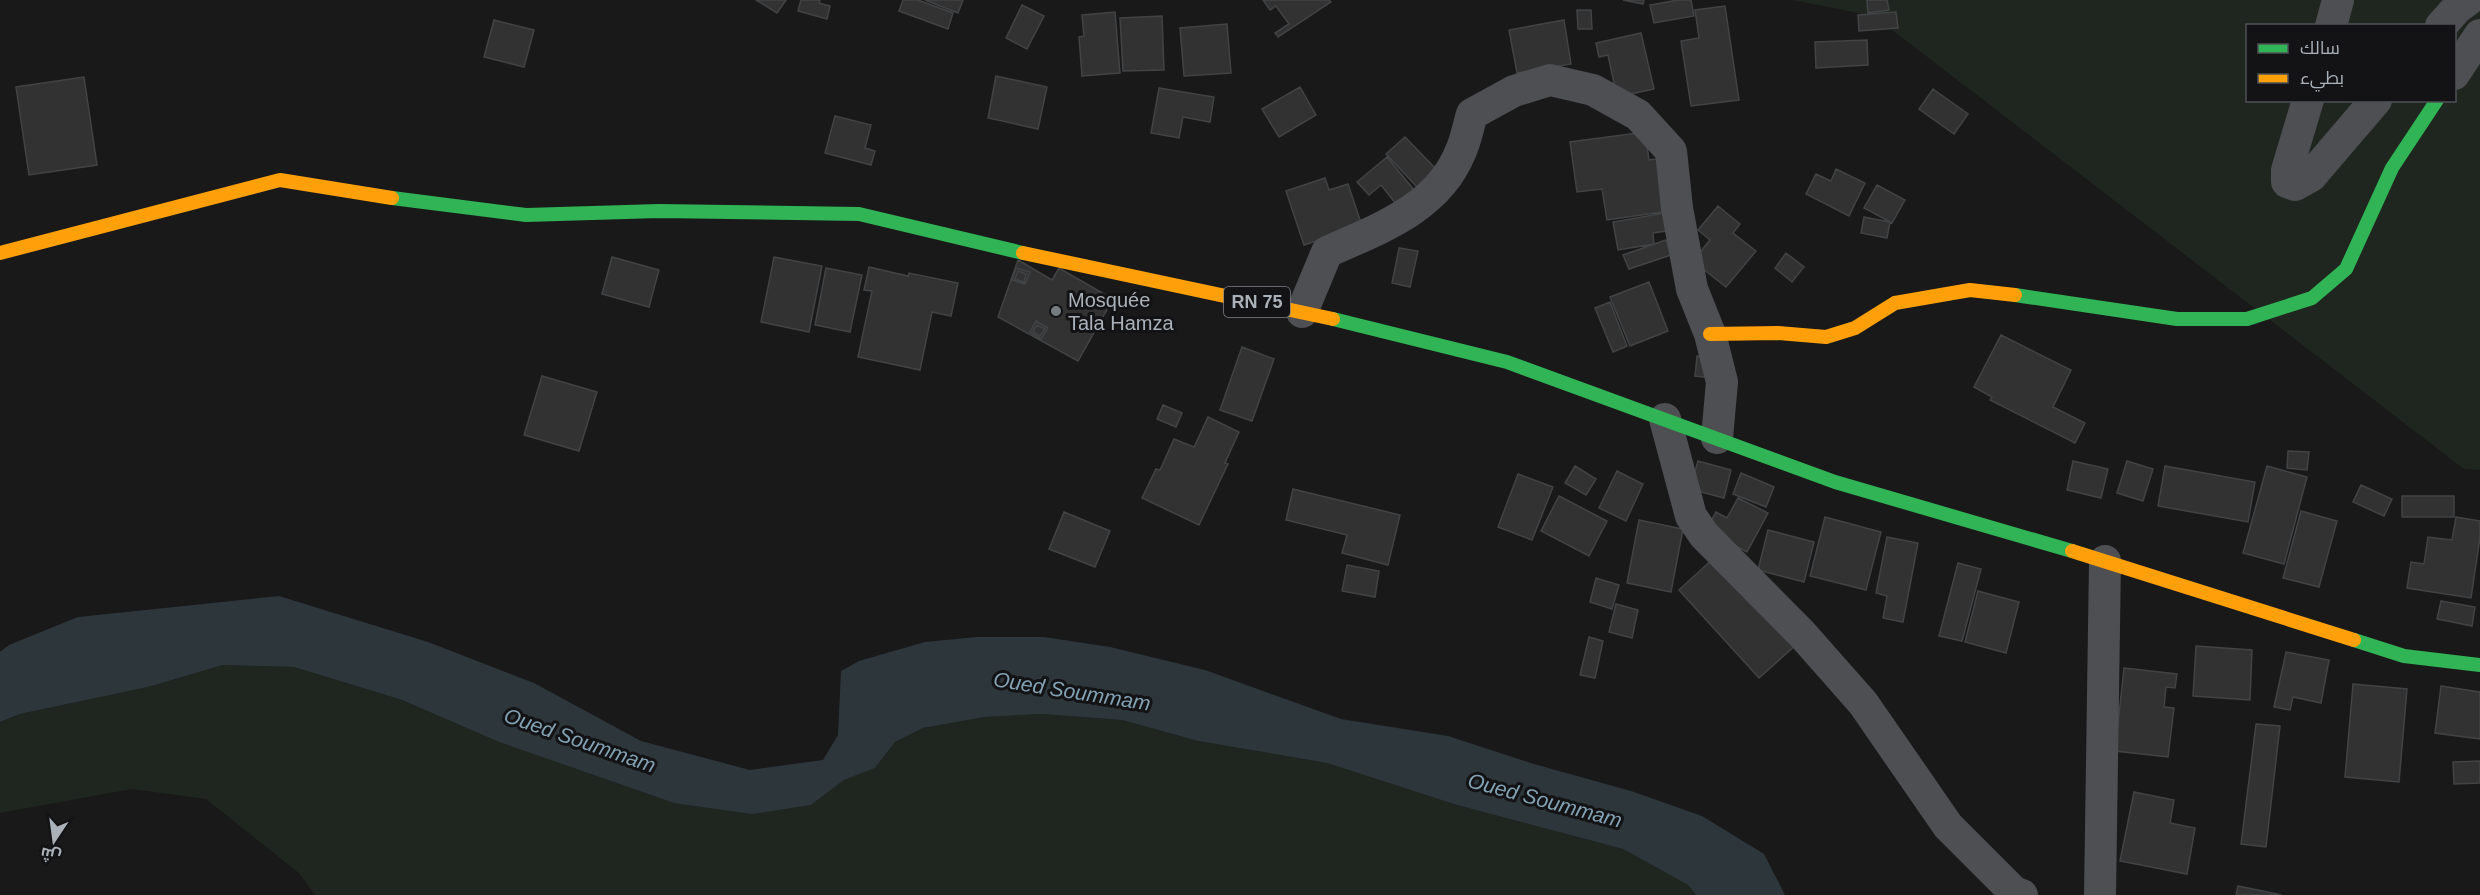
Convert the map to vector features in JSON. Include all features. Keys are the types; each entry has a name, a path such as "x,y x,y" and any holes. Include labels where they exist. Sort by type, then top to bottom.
{"main road":[{"path":"1710,334 1778,333 1826,338 1855,328 1895,303 1970,290 2030,296 2177,319 2247,319 2312,298 2346,269 2392,168 2436,102"},
{"name":"RN 75","path":"0,253 279,180 526,215 659,211 859,214 1079,266 1302,312 1507,362 1835,482 2106,561 2404,656 2480,664"}],"street":[{"path":"2332,24 2338,0"},
{"path":"2443,24 2468,0"},
{"path":"2456,71 2480,35"},
{"path":"1302,312 1327,252 1396,221 1437,191 1460,154 1472,114 1514,91 1550,80 1593,90 1638,115 1671,151 1677,208 1692,289 1710,334 1722,382 1717,438"},
{"path":"2307,102 2287,170 2287,182 2295,185 2311,176 2374,102"},
{"path":"1665,419 1691,516 1704,535 1802,634 1863,703 1948,826 2014,892 2022,895"},
{"path":"2100,895 2106,561"}],"shaded area":[{"path":"1792,0 2480,0 2480,470 2464,469 1874,16"},
{"path":"223,665 294,667 402,700 499,742 674,803 811,805 844,780 875,768 895,742 923,728 985,717 1042,714 1122,720 1198,741 1327,763 1457,805 1623,849 1688,885 1696,895 315,895 299,873 206,799 132,789 0,813 0,722 20,714 148,687"}],"water":[{"name":"Oued Soummam","path":"279,596 428,642 534,683 641,741 750,770 823,760 838,735 841,671 859,661 925,642 977,637 1044,637 1110,647 1205,670 1341,719 1448,736 1534,764 1631,791 1702,816 1764,854 1785,895 1696,895 1688,885 1623,849 1457,805 1327,763 1198,741 1122,720 1042,714 985,717 923,728 895,742 875,768 844,780 811,805 752,814 674,803 499,742 402,700 294,667 223,665 148,687 20,714 0,722 0,652 9,645 78,617"}],"building":[{"path":"756,0 786,0 777,13"},
{"path":"801,0 820,0 819,3 830,6 827,19 798,11"},
{"path":"903,0 918,0 953,13 948,29 899,11"},
{"path":"925,0 963,0 958,13"},
{"path":"1263,0 1329,0 1331,2 1278,37 1275,33 1289,24 1276,6 1270,10"},
{"path":"1623,0 1644,0 1643,4"},
{"path":"1691,0 1694,16 1654,23 1650,5"},
{"path":"1867,0 1887,0 1889,10 1868,13"},
{"path":"1022,5 1044,16 1027,49 1006,38"},
{"path":"1725,6 1739,100 1691,106 1681,41 1699,38 1695,10"},
{"path":"1577,10 1591,10 1592,29 1578,29"},
{"path":"1115,12 1120,73 1082,76 1079,37 1084,36 1082,15"},
{"path":"1896,12 1898,28 1859,31 1858,15"},
{"path":"1162,16 1164,70 1123,71 1120,18"},
{"path":"494,20 534,30 524,67 484,57"},
{"path":"1564,20 1571,64 1517,73 1509,30"},
{"path":"1227,24 1231,73 1184,76 1180,28"},
{"path":"1641,33 1654,89 1617,97 1608,55 1599,57 1596,43"},
{"path":"1867,40 1868,65 1816,68 1815,42"},
{"path":"996,76 1047,87 1038,129 988,118"},
{"path":"84,77 97,165 29,175 16,87"},
{"path":"1300,87 1316,115 1279,137 1262,109"},
{"path":"1159,88 1214,97 1210,122 1183,117 1179,138 1151,133"},
{"path":"1933,89 1968,114 1954,134 1919,109"},
{"path":"835,116 871,125 865,148 875,151 871,165 825,153"},
{"path":"1645,132 1649,160 1662,158 1669,211 1607,220 1602,189 1577,192 1570,142"},
{"path":"1405,137 1436,169 1417,187 1386,154"},
{"path":"1387,157 1414,190 1396,204 1381,185 1369,195 1357,182"},
{"path":"1836,169 1865,183 1849,216 1806,194 1816,174 1831,181"},
{"path":"1325,178 1329,190 1348,184 1362,226 1304,245 1286,191"},
{"path":"1877,185 1905,200 1892,223 1864,208"},
{"path":"1718,206 1740,224 1733,233 1756,251 1726,287 1693,261 1710,240 1698,230"},
{"path":"1670,212 1673,230 1653,233 1654,244 1618,250 1613,222"},
{"path":"1864,217 1890,222 1887,238 1861,233"},
{"path":"1666,240 1671,255 1629,269 1623,255"},
{"path":"1399,248 1418,251 1410,287 1392,283"},
{"path":"1786,253 1804,267 1792,282 1775,268"},
{"path":"612,257 659,270 649,307 602,294"},
{"path":"774,257 822,266 809,332 761,322"},
{"path":"1018,260 1052,280 1059,268 1113,299 1078,361 998,317"},
{"path":"869,267 908,276 909,273 958,283 951,316 932,312 920,370 858,357 872,291 864,290"},
{"path":"826,268 862,275 850,332 815,325"},
{"path":"1016,268 1030,272 1025,284 1012,280"},
{"path":"1018,271 1026,274 1024,282 1015,279"},
{"path":"1649,282 1668,331 1630,346 1610,297"},
{"path":"1610,302 1627,346 1613,352 1595,308"},
{"path":"1036,321 1048,328 1041,339 1030,332"},
{"path":"1037,325 1045,329 1040,336 1033,331"},
{"path":"2001,335 2071,370 2053,407 2085,423 2075,443 1990,400 1992,397 1974,387"},
{"path":"1242,347 1274,359 1252,421 1220,410"},
{"path":"1697,356 1714,358 1711,378 1695,376"},
{"path":"542,376 597,392 579,451 524,435"},
{"path":"1163,405 1182,413 1176,427 1157,419"},
{"path":"1208,417 1239,432 1225,463 1228,464 1199,525 1142,498 1156,469 1160,470 1174,439 1194,447"},
{"path":"2288,451 2309,452 2307,470 2287,468"},
{"path":"1698,461 1731,470 1724,498 1690,489"},
{"path":"2073,461 2108,469 2101,498 2067,490"},
{"path":"2127,461 2153,469 2143,501 2117,493"},
{"path":"1575,466 1596,479 1586,495 1565,483"},
{"path":"2165,466 2255,482 2248,522 2158,506"},
{"path":"2267,466 2307,477 2284,564 2243,553"},
{"path":"1617,471 1643,484 1626,521 1599,508"},
{"path":"1741,473 1774,487 1766,507 1733,494"},
{"path":"1518,474 1553,487 1532,540 1498,527"},
{"path":"2361,485 2392,499 2384,516 2353,502"},
{"path":"1293,489 1400,515 1388,565 1342,553 1347,535 1286,520"},
{"path":"1559,496 1607,521 1589,556 1541,531"},
{"path":"2402,496 2454,496 2454,517 2402,517"},
{"path":"1738,498 1768,513 1747,552 1706,530 1716,512 1727,518"},
{"path":"2301,511 2337,521 2319,587 2283,578"},
{"path":"1064,512 1110,531 1095,567 1049,549"},
{"path":"1825,517 1881,532 1866,590 1810,576"},
{"path":"2456,517 2480,521 2480,537 2471,598 2407,588 2411,562 2424,564 2428,537 2452,540"},
{"path":"1639,520 1683,529 1671,592 1627,583"},
{"path":"1768,530 1814,542 1804,582 1758,570"},
{"path":"1887,537 1918,543 1903,622 1883,618 1887,596 1876,593"},
{"path":"1716,556 1797,644 1759,678 1679,590"},
{"path":"1958,563 1981,569 1962,641 1939,636"},
{"path":"1347,565 1379,571 1375,597 1342,591"},
{"path":"1596,578 1619,585 1612,609 1590,602"},
{"path":"1978,591 2019,602 2006,653 1965,642"},
{"path":"2441,601 2475,607 2472,626 2437,619"},
{"path":"1616,604 1638,610 1632,638 1609,632"},
{"path":"1589,637 1603,641 1595,678 1580,675"},
{"path":"2196,646 2252,650 2250,700 2193,696"},
{"path":"2286,652 2329,660 2321,703 2293,697 2290,710 2274,707"},
{"path":"2124,668 2177,674 2175,688 2166,687 2164,707 2174,708 2168,757 2115,751"},
{"path":"2353,684 2407,689 2399,782 2345,777"},
{"path":"2441,686 2480,692 2480,739 2435,733"},
{"path":"2256,724 2280,726 2266,847 2241,844"},
{"path":"2480,761 2480,783 2454,784 2453,762"},
{"path":"2134,792 2174,800 2170,823 2195,828 2187,874 2120,861"},
{"path":"2238,886 2282,895 2236,895"}],"traffic: fast":[{"path":"2015,295 2177,319 2247,319 2312,298 2346,269 2392,168 2436,102"},
{"path":"392,198 526,215 659,211 859,214 1023,253"},
{"path":"1333,319 1507,362 1835,482 2072,551"},
{"path":"2354,640 2404,656 2480,665"}],"traffic: slow":[{"path":"0,253 280,180 392,198"},
{"path":"1023,253 1333,319"},
{"path":"1710,334 1778,333 1826,337 1855,328 1895,303 1970,290 2015,295"},
{"path":"2072,551 2354,640"}],"place":[{"name":"Mosquée Tala Hamza","path":"1056,311"}]}
